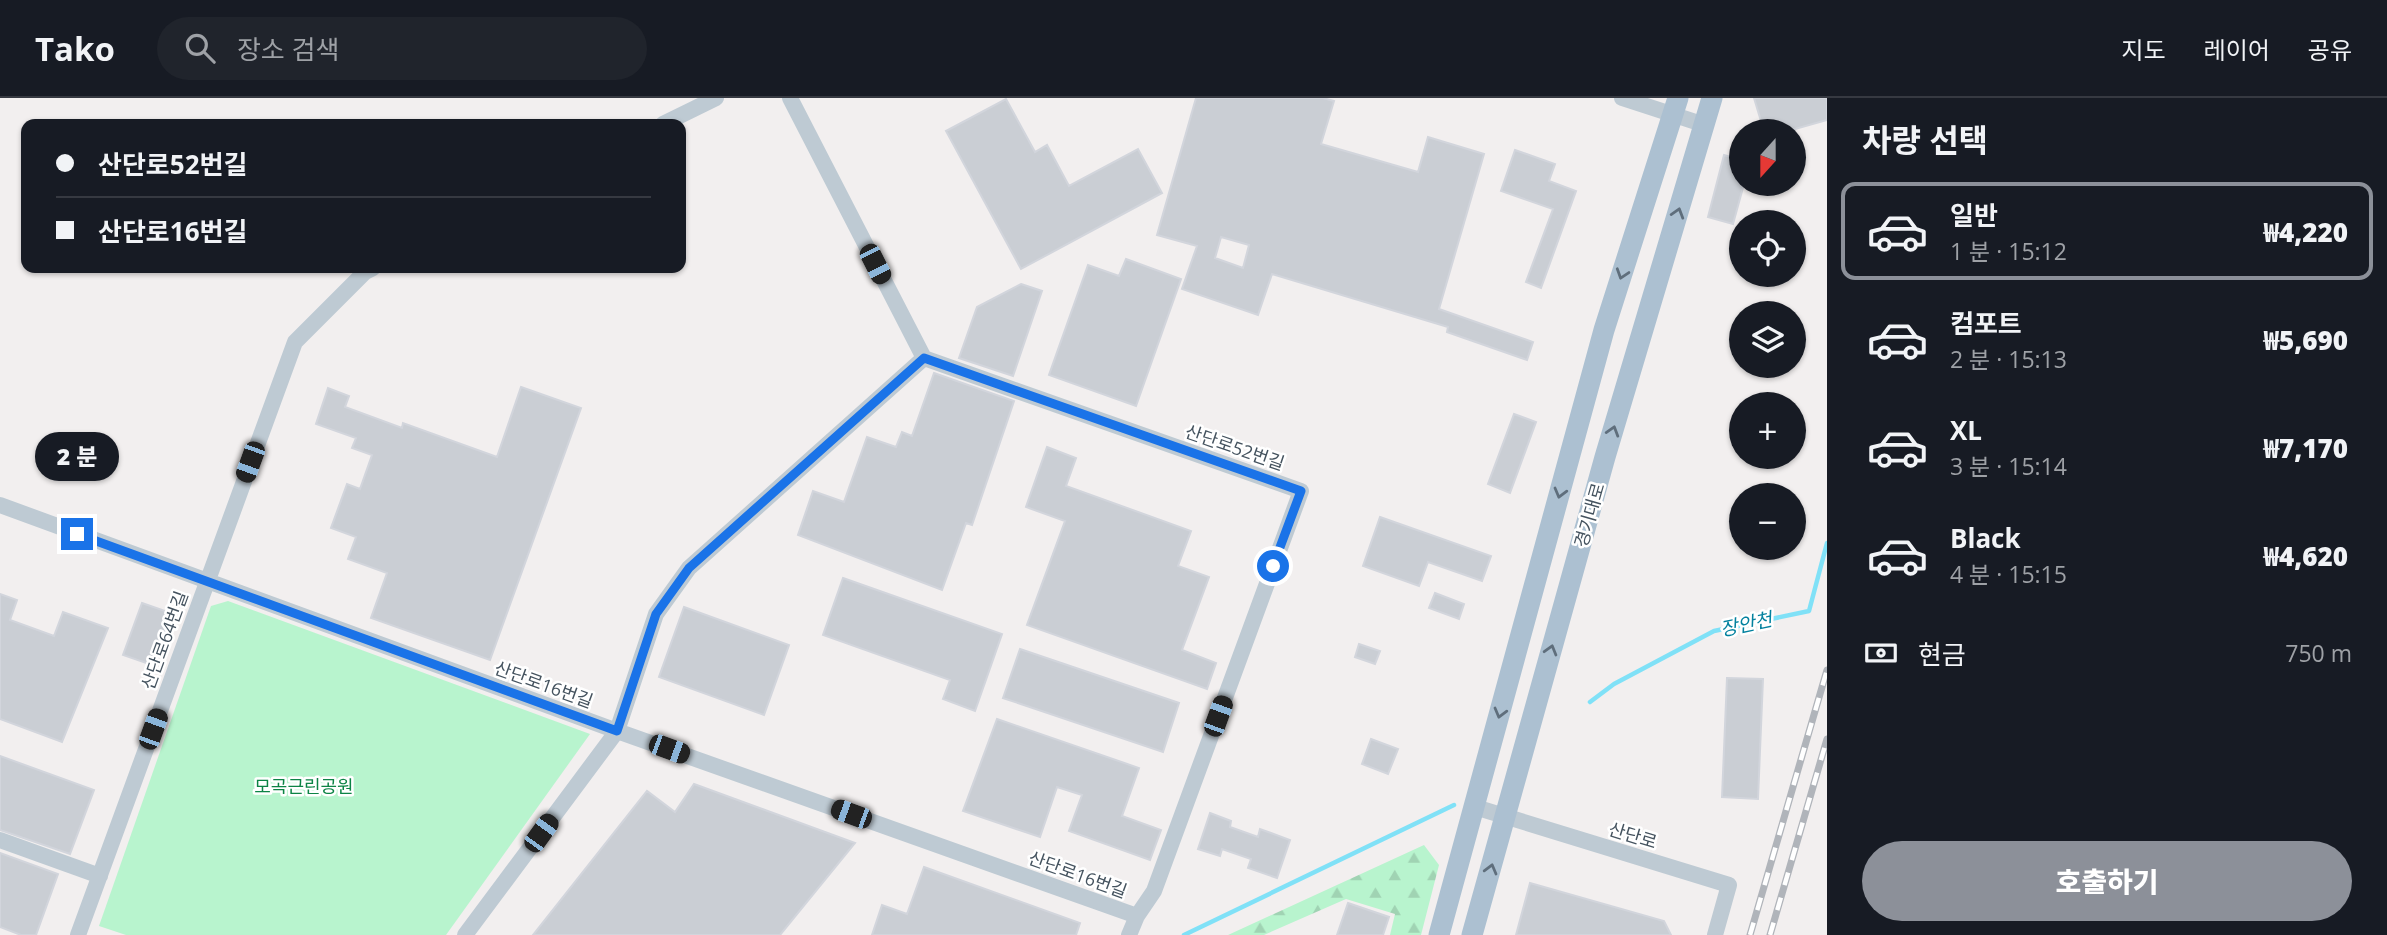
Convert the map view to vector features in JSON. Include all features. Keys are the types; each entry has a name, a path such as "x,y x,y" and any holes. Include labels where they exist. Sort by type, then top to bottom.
{"main road":[{"name":"경기대로","path":"1472,935 1605,457 1712,98"},
{"name":"경기대로","path":"1439,935 1604,330 1675,107"}],"street":[{"path":"673,119 716,98"},
{"path":"465,935 617,731 656,614 689,568 924,358 790,98"},
{"path":"1622,98 1675,107 1705,125"},
{"name":"산단로64번길","path":"78,935 295,342 363,273"},
{"name":"산단로52번길","path":"924,358 1301,491 1154,891 1137,916"},
{"name":"산단로16번길","path":"0,505 617,731 1137,916 1129,935"},
{"name":"산단로","path":"1475,807 1729,885 1715,935"},
{"path":"0,840 100,876"}],"green space":[{"name":"모곡근린공원","path":"228,601 590,734 446,935 126,935 99,926 211,606"},
{"path":"1424,845 1439,865 1421,935 1390,935 1395,914 1346,899 1264,935 1228,935"}],"building":[{"path":"1196,98 1323,98 1334,101 1321,144 1418,172 1428,137 1484,154 1439,309 1533,342 1527,360 1447,332 1448,327 1272,274 1258,315 1182,289 1197,246 1157,235","holes":["1221,237 1249,245 1243,268 1215,258"]},
{"path":"1754,98 1827,98 1827,120 1806,126 1806,119 1760,119"},
{"path":"1006,99 1035,152 1047,145 1069,186 1138,149 1162,193 1021,269 946,131"},
{"path":"1515,150 1555,164 1549,181 1576,191 1541,288 1526,282 1553,209 1501,191"},
{"path":"1724,155 1729,156 1729,196 1741,196 1737,210 1729,210 1729,223 1708,217"},
{"path":"1126,259 1181,279 1136,406 1049,375 1088,265 1119,276"},
{"path":"1021,284 1042,291 1013,376 959,358 977,307"},
{"path":"934,373 1014,401 972,525 966,523 942,590 798,535 813,491 844,502 867,437 896,447 902,432 912,436"},
{"path":"521,387 581,408 490,660 371,618 387,573 348,559 356,537 331,528 347,484 360,489 372,455 352,448 356,438 316,424 328,388 349,396 345,407 402,428 403,423 497,457"},
{"path":"1514,414 1536,422 1510,493 1488,484"},
{"path":"1047,447 1076,458 1066,486 1191,531 1178,566 1209,577 1182,650 1216,663 1207,689 1027,625 1065,521 1026,507"},
{"path":"1380,517 1491,556 1482,581 1428,562 1419,586 1363,566"},
{"path":"843,578 1002,634 975,711 943,699 950,680 823,635"},
{"path":"1435,593 1464,604 1459,619 1429,608"},
{"path":"0,594 17,600 10,620 54,636 63,612 108,628 62,742 0,719"},
{"path":"142,603 171,613 152,665 123,655"},
{"path":"684,607 789,645 764,715 659,677"},
{"path":"1359,644 1380,651 1375,664 1355,657"},
{"path":"1020,649 1179,703 1163,752 1003,698"},
{"path":"1727,678 1763,679 1758,799 1722,797"},
{"path":"997,719 1139,768 1122,816 1161,830 1150,860 1069,831 1082,795 1057,787 1040,837 963,811"},
{"path":"1371,739 1398,749 1388,774 1362,764"},
{"path":"0,756 94,790 70,854 0,830"},
{"path":"694,784 855,843 780,935 533,935 647,791 675,812"},
{"path":"1210,813 1231,821 1230,827 1258,837 1260,829 1290,840 1277,878 1248,868 1251,859 1222,849 1220,856 1198,849"},
{"path":"0,853 58,874 36,935 21,935 0,927"},
{"path":"924,867 1080,923 1076,935 872,935 882,905 907,914"},
{"path":"1530,883 1664,921 1671,935 1516,935"},
{"path":"1348,903 1389,917 1383,935 1337,935"}],"waterway":[{"name":"장안천","path":"1590,702 1614,684 1714,631 1809,611 1827,543"},
{"name":"장안천","path":"1184,935 1454,805"}],"railway":[{"path":"1750,935 1827,670"},
{"path":"1770,935 1827,739"}],"route":[{"path":"77,534 617,731 656,614 689,568 924,358 1301,491 1273,566"}]}
